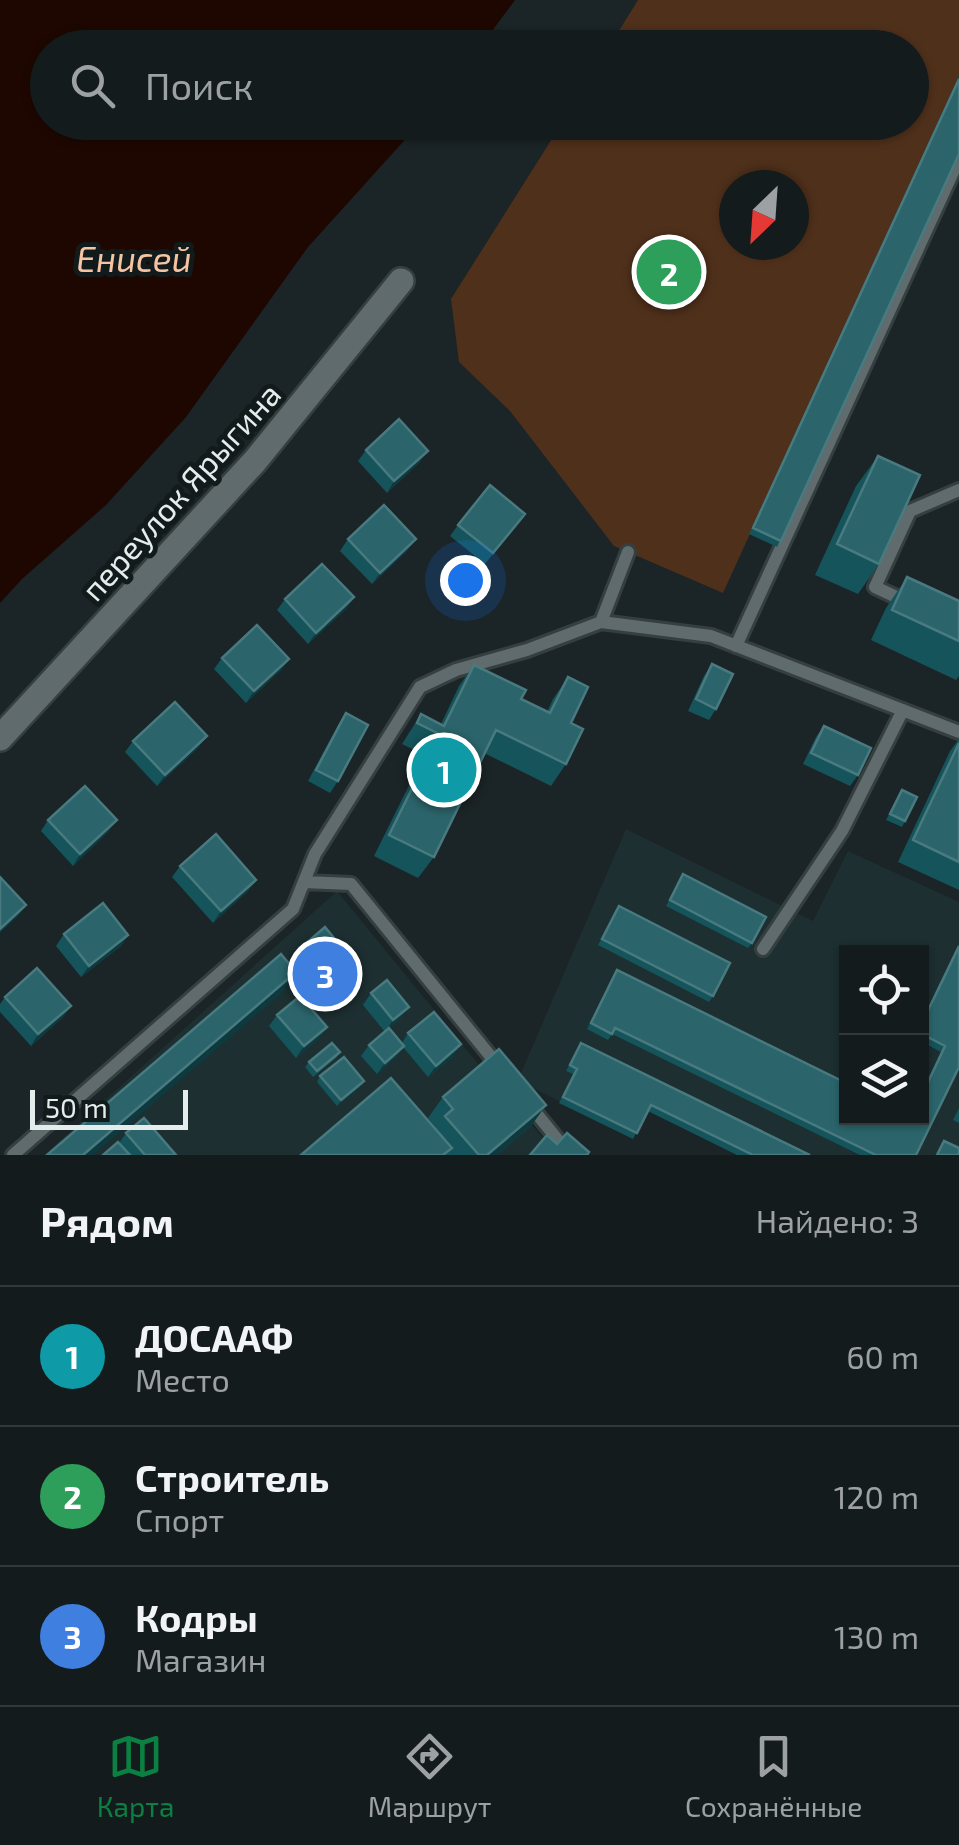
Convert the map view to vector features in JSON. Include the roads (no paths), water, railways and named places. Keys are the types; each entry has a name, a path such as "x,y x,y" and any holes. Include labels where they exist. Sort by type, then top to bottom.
{"street":[{"name":"переулок Ярыгина","path":"0,738 256,460 401,281"}],"lane":[{"path":"736,646 959,159"},
{"path":"926,610 875,587 910,511 959,490"},
{"path":"602,622 628,552"},
{"path":"13,1155 293,909 316,854 420,687 456,670 602,622 711,636 959,732"},
{"path":"763,949 842,830 903,710"},
{"path":"304,882 351,884 510,1080"},
{"path":"522,1095 570,1155"}],"water":[{"name":"Енисей","path":"0,0 515,0 493,30 30,30 30,140 405,140 308,247 186,417 106,505 0,603"}],"place":[{"name":"Строитель","path":"669,272"},
{"name":"ДОСААФ","path":"444,770"},
{"name":"Кодры","path":"325,974"}]}
